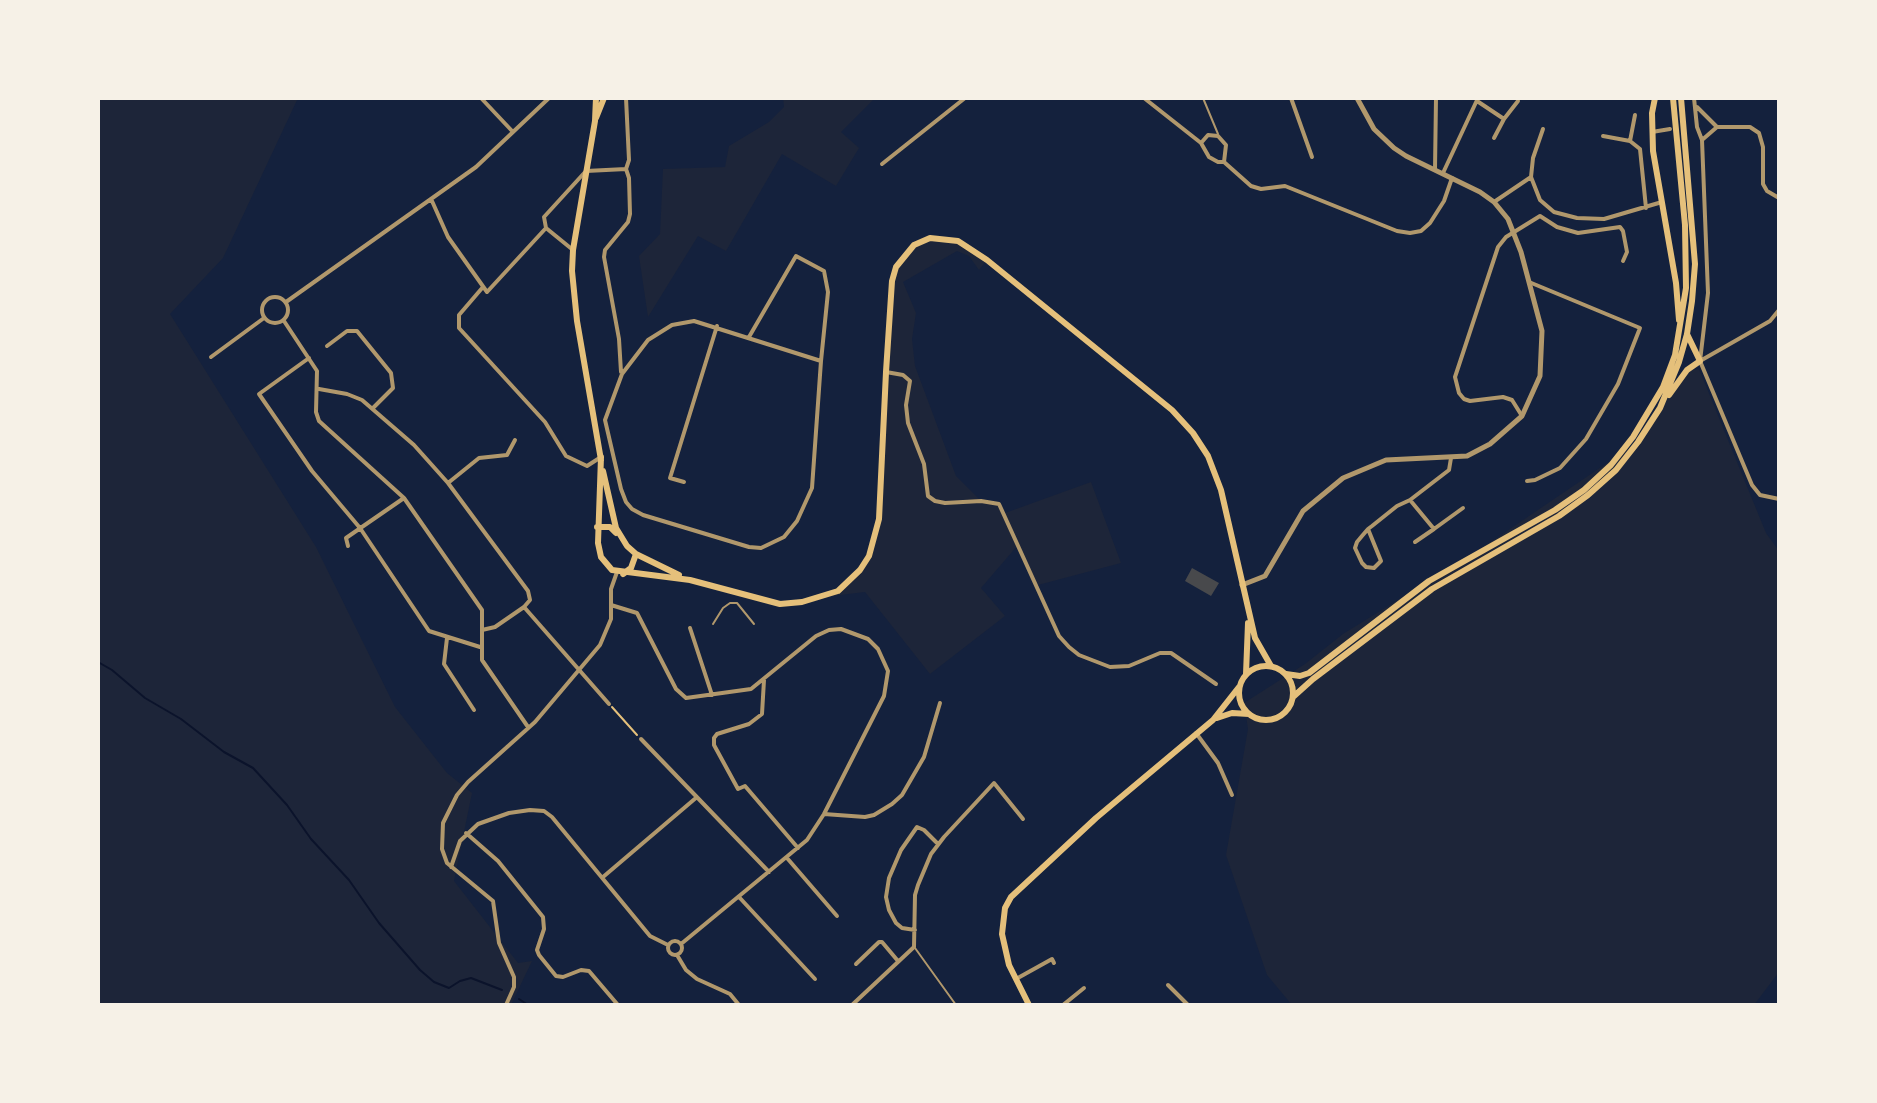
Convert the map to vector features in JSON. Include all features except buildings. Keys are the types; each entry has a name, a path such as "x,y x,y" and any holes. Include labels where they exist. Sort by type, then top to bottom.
{"main road":[{"path":"596,98 595,121 573,250 575,304 593,417 611,511 619,535"},
{"path":"595,121 604,98"},
{"path":"1239,687 1240,702 1256,718 1272,719 1286,711 1293,697 1313,679 1432,589 1559,516 1588,495 1616,470 1687,370 1700,361 1683,333 1652,132 1655,98"},
{"path":"1246,674 1262,666 1271,666 1286,674 1300,676 1309,673 1429,581 1555,510 1584,490 1611,465 1663,387 1683,333 1688,272 1673,98"},
{"path":"1660,408 1683,333 1695,264 1681,98"},
{"path":"600,453 597,527 601,557 608,568 620,573 690,580 780,604 824,597 849,582 869,556 879,519 892,281 896,267 914,245 930,238 958,241 987,260 1172,410 1193,433 1208,456 1221,490 1255,638 1271,666"},
{"path":"597,527 610,527 636,554 690,580"},
{"path":"620,573 631,568 636,554"},
{"path":"1029,1005 1009,965 1002,934 1005,908 1011,897 1088,825 1213,720 1246,674 1248,611"},
{"path":"1286,674 1291,681 1293,697"},
{"path":"1213,720 1232,713 1249,714"}],"street":[{"path":"481,98 513,132"},
{"path":"286,302 476,167 549,98"},
{"path":"622,374 604,257 605,250 628,222 630,214 626,169 629,160 626,98"},
{"path":"882,164 965,98"},
{"path":"1144,98 1201,143 1209,157 1224,162 1251,186 1261,189 1285,186 1397,231 1421,231 1437,215 1452,177"},
{"path":"1291,98 1312,157"},
{"path":"1241,585 1265,576 1303,511 1343,478 1386,460 1467,456 1490,444 1522,416 1537,386 1544,343 1514,231 1494,202 1452,177 1406,156 1383,138 1365,115 1357,98"},
{"path":"1435,169 1436,98"},
{"path":"1694,98 1694,127 1702,140 1708,293 1700,361 1752,485 1760,495 1779,499"},
{"path":"1443,173 1477,99 1504,119"},
{"path":"1494,138 1518,101"},
{"path":"1695,105 1717,127 1750,127 1759,133 1763,147 1763,184 1767,191 1779,198"},
{"path":"1630,141 1635,115"},
{"path":"1702,140 1717,127"},
{"path":"1543,129 1533,158 1531,177 1546,206 1566,216 1604,219 1662,202"},
{"path":"1652,132 1670,129"},
{"path":"1201,143 1208,135 1218,136 1226,145 1224,162"},
{"path":"1603,136 1630,141 1640,149 1646,208"},
{"path":"573,250 546,228 544,217 586,171 626,169"},
{"path":"1494,202 1531,177"},
{"path":"432,200 448,237 487,292 546,228"},
{"path":"1522,416 1512,400 1503,397 1464,399 1455,377 1498,247 1514,231 1540,216 1557,227 1578,233 1620,227 1627,252 1623,261"},
{"path":"749,337 796,256 824,271 828,280 810,496 797,521 784,537 761,548 643,515 632,509 621,489 605,420 622,374 635,355 662,330 694,321 821,361"},
{"path":"1527,481 1560,468 1586,439 1618,384 1640,328 1529,282"},
{"path":"483,287 459,315 459,328 545,422 566,456 587,466 600,453 608,436"},
{"path":"277,297 286,302 289,312 284,321 270,323 264,318 262,311 266,301 277,297"},
{"path":"1700,361 1770,321 1779,310"},
{"path":"211,357 264,318"},
{"path":"284,321 317,371 316,412 319,421 404,498 482,610 482,660 529,728"},
{"path":"684,482 670,478 717,326"},
{"path":"327,346 347,331 357,331 391,373 393,388 373,408"},
{"path":"309,358 259,394 312,471 360,528 429,631 480,647"},
{"path":"886,372 903,375 910,381 906,405 908,423 924,464 928,496 945,503 981,501 999,504 1059,636 1069,647 1079,655 1110,667 1129,666 1160,653 1171,653 1216,684"},
{"path":"318,389 347,394 373,408 414,445 448,483 528,591 530,600 524,607 495,627 482,630"},
{"path":"593,417 605,420"},
{"path":"448,483 479,458 507,455 515,440"},
{"path":"1368,529 1380,557 1380,564 1374,568 1366,567 1355,548 1357,542 1368,529 1397,506 1410,500 1449,470 1451,458"},
{"path":"348,546 346,538 404,498"},
{"path":"1410,500 1434,529"},
{"path":"1415,542 1463,508"},
{"path":"506,1005 514,987 514,977 499,943 493,901 451,868 444,857 441,836 448,810 468,782 529,728 579,671 607,632 611,589 620,573"},
{"path":"611,605 637,613 680,695 691,698 751,689 816,636 829,630 841,629 868,639 884,659 888,671 884,696 824,814 807,840 681,944 677,955"},
{"path":"524,607 609,704"},
{"path":"690,628 712,695"},
{"path":"447,638 444,664 474,710"},
{"path":"764,680 762,714 749,724 717,734 714,745 738,789 745,786 798,848"},
{"path":"824,814 874,815 902,795 924,757 940,703"},
{"path":"1196,733 1218,763 1232,795"},
{"path":"641,739 769,872"},
{"path":"852,1005 914,947 915,895 931,854 994,783 1023,819"},
{"path":"603,877 697,797"},
{"path":"451,868 457,847 466,833 478,824 509,813 544,811 650,936 668,945 670,953 677,955 686,970 697,979 730,994 739,1005"},
{"path":"915,930 902,928 889,910 886,897 889,878 901,850 917,827 938,844"},
{"path":"466,833 498,861 543,917 544,929 537,950 547,966 556,976 563,977 581,970 589,971 618,1005"},
{"path":"787,858 837,916"},
{"path":"739,897 815,979"},
{"path":"668,945 675,941 681,944"},
{"path":"856,964 879,942 898,961"},
{"path":"1016,979 1052,959 1054,963"},
{"path":"1168,985 1188,1005"},
{"path":"1063,1005 1084,988"}],"lane":[{"path":"1203,98 1218,136"},
{"path":"713,624 718,614 730,603 737,603 754,624"},
{"path":"914,947 956,1005"}],"path":[{"path":"609,704 641,739"}],"shaded area":[{"path":"98,98 298,98 223,258 170,314 316,547 395,707 447,773 472,793 454,881 518,963 532,961 511,1005 98,1005"},
{"path":"783,98 875,98 841,132 859,148 836,186 782,154 726,251 698,236 648,317 639,256 660,234 663,169 725,167 729,146 769,122 784,107"},
{"path":"930,238 958,241 987,260 979,270 969,256 957,251 903,282 916,313 912,339 915,366 956,476 981,501 999,504 1005,513 1091,482 1121,563 1038,585 1018,545 981,588 1005,616 930,674 865,592 824,597 849,582 875,542 892,281 904,255"},
{"path":"1699,369 1766,533 1779,551 1779,972 1754,1005 1292,1005 1267,975 1226,855 1248,729 1244,703 1305,664 1343,634 1482,548 1638,442 1687,370"}],"waterway":[{"path":"98,662 145,698 253,768 349,880 379,923 434,982 449,988 471,978 502,990"},
{"path":"519,999 528,1005"}]}
